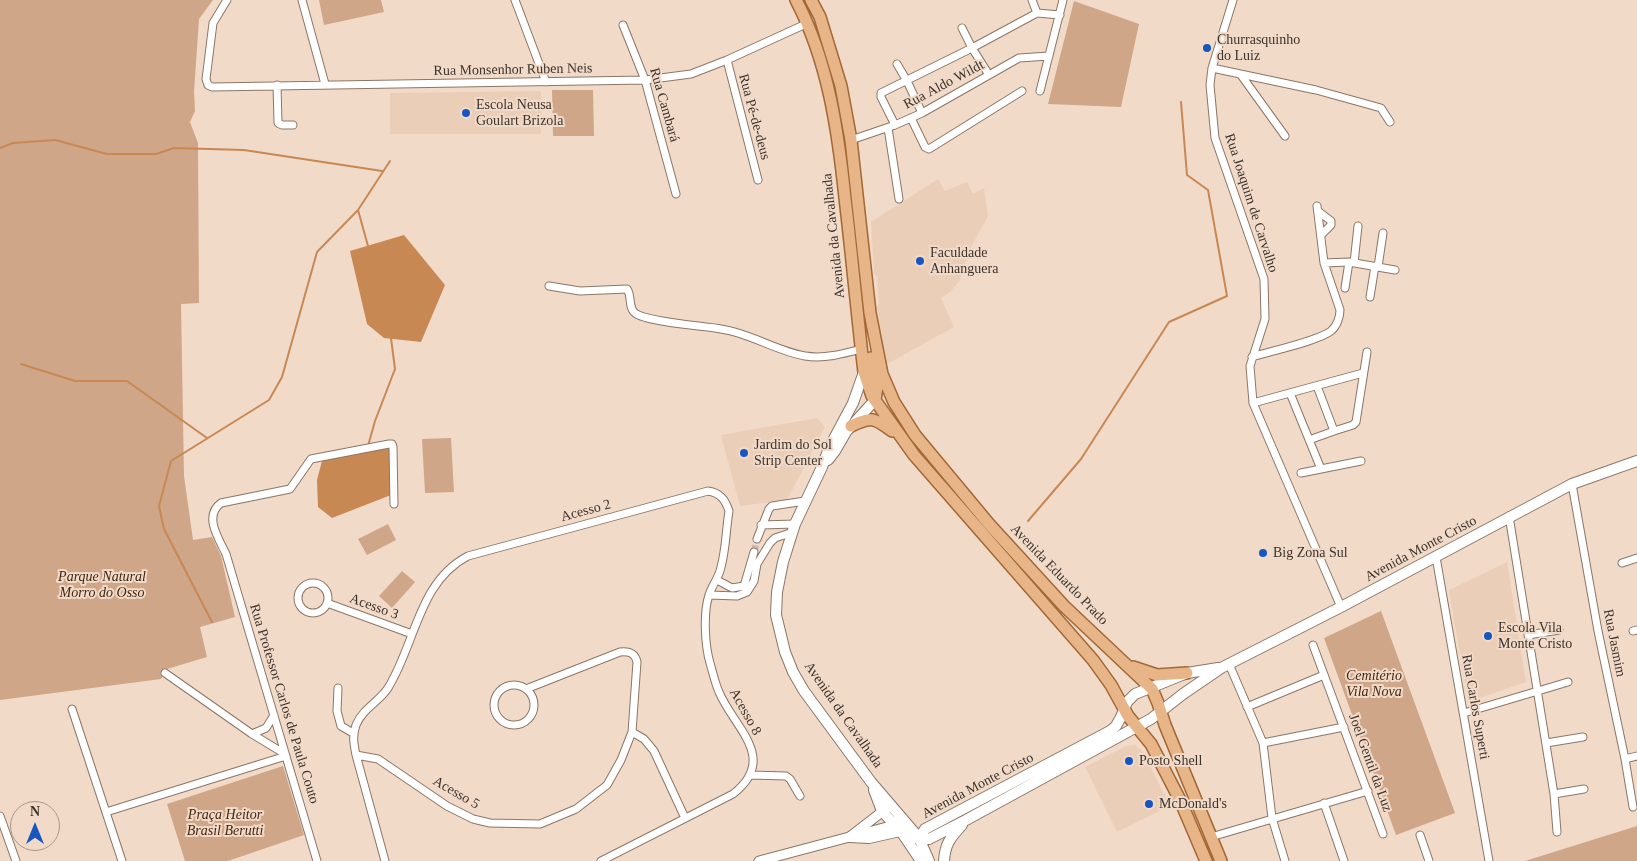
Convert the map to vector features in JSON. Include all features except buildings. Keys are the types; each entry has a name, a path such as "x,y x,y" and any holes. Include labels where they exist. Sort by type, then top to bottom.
{"main road":[{"name":"Avenida da Cavalhada","path":"796,0 808,23 829,90 839,141 864,372 853,403 829,448 794,528 783,562 777,592 776,615 785,652 793,672 804,691 871,782 886,809 921,861"},
{"name":"Avenida da Cavalhada","path":"811,0 820,17 841,86 851,140 870,313"},
{"path":"845,190 852,224 857,230 862,232"},
{"path":"852,257 857,256 860,258 869,296"},
{"path":"870,313 871,358 877,387 875,400"},
{"name":"Avenida Eduardo Prado","path":"870,313 879,361 886,385 894,402 915,435 989,524 1064,606 1129,665 1152,689 1164,725 1221,861"},
{"name":"Avenida Eduardo Prado","path":"864,372 867,384 875,400 900,437 1093,660 1111,685 1128,716 1151,744 1170,778 1206,861"},
{"name":"Avenida da Cavalhada","path":"822,467 835,451 846,432 875,400"},
{"path":"852,426 865,419 878,420 900,437"},
{"name":"Avenida Monte Cristo","path":"1225,666 1187,673 1152,689 1135,694 1127,702 1116,726 1110,731 925,829 919,838 929,839 1124,735 1151,719 1225,666 1436,557 1509,516 1572,484 1637,461"},
{"path":"1129,665 1156,675 1187,673"},
{"path":"944,861 945,848 950,838 966,820"},
{"name":"Avenida da Cavalhada","path":"899,826 919,838 927,861"},
{"path":"850,837 869,838 899,826 919,838"}],"street":[{"name":"Rua Monsenhor Ruben Neis","path":"226,0 212,24 206,79 208,85 216,87 646,80 691,74 727,60 808,23"},
{"path":"302,0 325,84"},
{"path":"515,0 546,82"},
{"path":"1032,0 1037,14"},
{"path":"1040,91 1063,0"},
{"name":"Rua Joaquim de Carvalho","path":"1233,0 1212,68 1210,85 1215,138 1264,279 1265,319 1250,366 1253,403 1341,607"},
{"path":"899,199 892,127 881,94 1037,14 1060,14"},
{"name":"Rua Cambará","path":"623,25 646,80 676,194"},
{"path":"962,28 989,76"},
{"name":"Rua Aldo Wildt","path":"851,140 892,127 922,113 1019,58 1049,56"},
{"name":"Rua Pé-de-deus","path":"727,60 758,180"},
{"path":"896,64 908,81 922,113"},
{"path":"1212,68 1316,90 1381,108 1390,122"},
{"path":"1242,75 1285,136"},
{"path":"277,85 278,123 294,125"},
{"path":"910,118 925,147 929,149 1022,91"},
{"path":"1252,357 1318,337 1332,330 1340,317 1340,310 1324,263 1321,236 1318,208 1331,221 1331,225 1321,236"},
{"path":"1345,288 1358,226"},
{"path":"1370,297 1383,233"},
{"path":"1324,263 1351,263 1395,270"},
{"path":"549,286 580,291 627,289 632,310 638,315 658,321 723,329 747,335 804,356 822,357 862,350"},
{"path":"1309,440 1353,425 1356,422 1367,352"},
{"path":"1253,403 1364,373"},
{"path":"1317,386 1334,431"},
{"path":"1290,393 1320,469"},
{"name":"Rua Professor Carlos de Paula Couto","path":"317,861 226,554 212,523 213,511 221,503 290,489 311,459 389,444 392,444 393,447 394,504"},
{"path":"1300,473 1361,461"},
{"name":"Rua Jasmim","path":"1572,484 1598,632 1625,759 1633,807"},
{"name":"Acesso 2","path":"353,733 357,722 365,711 386,691 399,670 424,604 443,573 455,562 468,556 708,491 716,492 722,497 727,503 729,511 721,566 717,580"},
{"path":"757,539 766,513 772,506 805,501"},
{"path":"1509,516 1554,794 1557,832"},
{"path":"761,525 794,528"},
{"path":"709,595 737,596 747,592 754,581 758,564 770,543 794,528"},
{"path":"717,580 732,588 744,586 754,552"},
{"name":"Rua Carlos Superti","path":"1436,557 1489,861"},
{"path":"1622,563 1637,558"},
{"name":"Acesso 8","path":"717,580 709,595 705,621 709,660 719,693 748,740 753,760 751,775"},
{"path":"313,583 318,584 325,589 328,603 321,611 306,612 299,604 298,594 304,586 313,583"},
{"name":"Acesso 3","path":"328,603 412,634"},
{"path":"1528,634 1559,630"},
{"name":"Joel Gentil da Luz","path":"1313,645 1383,834"},
{"name":"Acesso 5","path":"356,755 378,759 447,806 473,819 490,824 540,824 576,809 607,785 621,760 632,732 637,662 633,654 626,651 620,652 526,689"},
{"path":"1225,666 1247,707 1263,743 1272,818 1285,861"},
{"path":"165,673 285,755"},
{"path":"1247,707 1324,675"},
{"path":"1464,713 1568,682"},
{"path":"509,685 521,686 526,689 534,701 532,714 527,720 514,725 501,720 496,715 494,703 498,692 509,685"},
{"path":"338,688 337,711 341,726 353,733 356,755 385,861"},
{"path":"72,709 122,861"},
{"path":"252,734 266,728 274,715"},
{"path":"1263,743 1344,727"},
{"path":"632,732 644,740 654,751 685,818"},
{"path":"1546,743 1583,737"},
{"path":"106,812 285,755"},
{"path":"1625,759 1637,756"},
{"path":"601,861 734,794 744,786 751,775 786,776 790,779 800,796"},
{"path":"1554,794 1584,789"},
{"path":"1211,836 1368,791"},
{"path":"1324,803 1344,861"},
{"path":"759,861 850,837 886,809"},
{"path":"0,816 16,861"},
{"path":"1420,835 1429,861"}],"shaded area":[{"name":"Escola Neusa Goulart Brizola","path":"541,91 541,134 390,134 390,93"},
{"name":"Faculdade Anhanguera","path":"938,179 945,191 967,182 973,194 984,188 988,216 970,249 960,280 950,292 941,298 954,327 885,365 876,308 879,303 877,276 874,273 871,222"},
{"path":"404,235 445,285 421,342 384,338 367,324 350,251"},
{"path":"817,418 825,427 787,500 740,506 721,435"},
{"path":"390,446 391,495 332,518 318,507 317,480 322,461"},
{"name":"Escola Vila Monte Cristo","path":"1507,562 1526,682 1468,702 1449,590"},
{"path":"1135,745 1143,752 1170,806 1117,832 1085,767 1126,746"}],"green space":[{"name":"Parque Natural Morro do Osso","path":"0,0 213,0 199,19 194,92 195,111 190,122 198,143 199,303 181,304 184,476 193,540 212,537 221,556 235,617 200,627 207,657 167,669 161,679 0,700"},
{"path":"319,0 381,0 384,12 324,25"},
{"path":"1074,1 1139,24 1121,107 1048,104"},
{"path":"552,90 593,90 594,136 553,136"},
{"path":"451,438 454,492 425,493 422,439"},
{"path":"388,524 396,540 367,555 358,539"},
{"path":"402,571 415,582 392,608 379,596"},
{"name":"Cemitério Vila Nova","path":"1381,611 1455,813 1396,835 1324,638"},
{"name":"Praça Heitor Brasil Berutti","path":"283,766 304,835 228,861 185,861 167,804"},
{"path":"1637,826 1637,861 1525,861"}],"waterway":[{"path":"1028,521 1081,459 1169,322 1227,296 1208,190 1187,175 1181,102"},
{"path":"0,148 13,143 55,140 107,154 156,154 174,148 244,150 382,171"},
{"path":"212,622 164,529 159,506 171,461 269,400 282,377 317,252 358,210 390,161"},
{"path":"358,210 368,246"},
{"path":"368,446 375,421 395,369 391,338"},
{"path":"21,364 75,381 127,381 207,438"}],"tunnel":[{"path":"754,552 757,539"}],"place":[{"name":"Churrasquinho do Luiz","path":"1207,48"},
{"name":"Escola Neusa Goulart Brizola","path":"466,113"},
{"name":"Faculdade Anhanguera","path":"920,261"},
{"name":"Jardim do Sol Strip Center","path":"744,453"},
{"name":"Big Zona Sul","path":"1263,553"},
{"name":"Escola Vila Monte Cristo","path":"1488,636"},
{"name":"Posto Shell","path":"1129,761"},
{"name":"McDonald's","path":"1149,804"}]}
